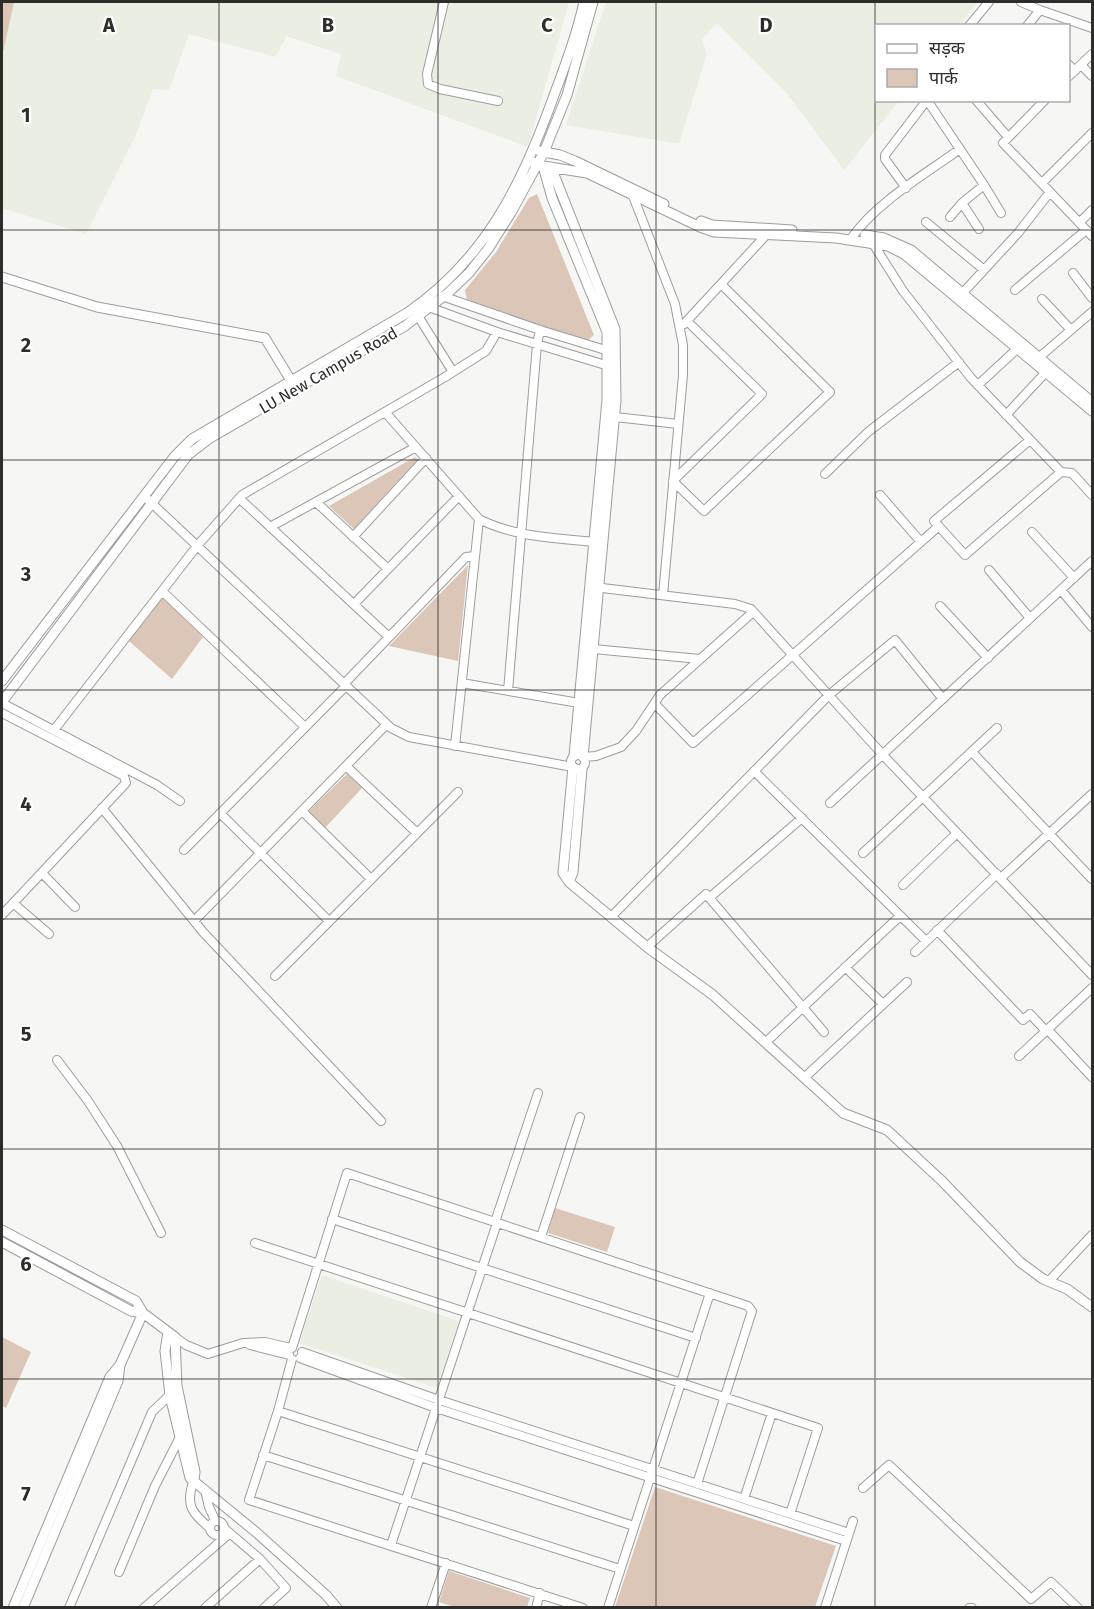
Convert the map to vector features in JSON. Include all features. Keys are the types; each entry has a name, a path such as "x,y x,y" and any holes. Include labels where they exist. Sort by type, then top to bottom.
{"street":[{"path":"444,2 427,74 428,84 440,89 498,101"},
{"name":"LU New Campus Road","path":"293,384 425,306 469,273 488,249 540,164 539,151 584,2"},
{"name":"LU New Campus Road","path":"539,151 567,95 593,2"},
{"path":"971,24 989,2"},
{"path":"1021,2 1092,28"},
{"path":"1030,24 1040,10"},
{"path":"1070,75 1092,54"},
{"path":"1070,65 1092,76"},
{"path":"906,188 885,159 885,155 925,102"},
{"path":"928,102 1000,213"},
{"path":"978,102 1008,137"},
{"path":"1015,290 1089,233 1003,142 1043,102"},
{"path":"1042,183 1092,133"},
{"path":"852,237 861,223 960,149"},
{"path":"539,151 575,161 714,232 800,233"},
{"path":"571,170 575,161"},
{"path":"540,164 587,173 633,196 699,223 800,233 884,238 904,246 1018,348 1037,360 1046,372 1092,411"},
{"path":"148,499 386,724 409,737 455,746 578,768 586,763 579,757 579,704 615,417 616,368 607,332 540,164"},
{"path":"950,217 962,202 984,185"},
{"path":"961,296 983,269 1018,233 1050,192"},
{"path":"633,196 675,304 683,345 683,375 663,595"},
{"path":"962,202 979,229"},
{"path":"1080,222 1092,210"},
{"path":"926,222 983,269"},
{"path":"680,329 767,234"},
{"path":"852,237 888,246 904,254 961,296 1037,360 1092,402"},
{"path":"872,242 903,291 978,385 1060,472 1072,474 1092,495"},
{"path":"1073,273 1092,298"},
{"path":"2,277 97,307 265,338 293,384"},
{"path":"674,481 704,511 830,392 721,284"},
{"path":"439,295 611,352"},
{"path":"1042,299 1071,330"},
{"path":"425,306 497,332 616,368"},
{"name":"LU New Campus Road","path":"2,702 148,499 174,457 192,439 405,326 418,316 425,306"},
{"path":"1037,360 1092,312"},
{"path":"418,316 453,372"},
{"path":"674,481 762,394 687,321"},
{"path":"508,691 540,330"},
{"path":"54,730 197,546 239,498 486,351 497,332"},
{"path":"978,385 1018,348"},
{"path":"579,757 593,649 594,542 607,400 606,365 611,352"},
{"path":"825,474 868,432 959,362"},
{"path":"1006,415 1046,372"},
{"path":"386,412 479,519 496,528 522,534 594,542"},
{"path":"615,417 678,424"},
{"path":"1030,440 934,520 965,555 1060,472"},
{"path":"270,527 417,447"},
{"path":"353,537 426,458"},
{"path":"880,495 921,542"},
{"path":"354,604 459,496"},
{"path":"239,498 389,637"},
{"name":"LU New Campus Road","path":"2,681 148,499"},
{"path":"316,502 388,569"},
{"path":"455,746 479,519"},
{"path":"655,704 693,743 939,526"},
{"path":"1032,532 1074,578"},
{"path":"183,850 305,727 465,557 475,556"},
{"path":"830,803 1092,561"},
{"path":"989,570 1030,618"},
{"path":"594,587 735,604 753,612 882,754 1092,975"},
{"path":"1061,590 1092,627"},
{"path":"162,591 305,727"},
{"path":"940,606 988,658"},
{"path":"753,612 660,695 636,731 621,747 596,756 579,757 572,760 578,768 573,872 569,882 647,947 713,995 843,1113 887,1130 942,1181 1020,1262 1049,1281 1067,1289 1092,1307"},
{"path":"611,917 829,695 895,640 943,699"},
{"path":"593,649 700,659"},
{"path":"462,682 579,704"},
{"path":"2,702 157,785 180,801"},
{"path":"2,713 124,776 126,783 2,915"},
{"path":"194,921 386,724"},
{"path":"863,853 997,728"},
{"path":"972,752 1092,879"},
{"path":"345,766 417,833"},
{"path":"754,771 926,941"},
{"path":"275,976 458,792"},
{"path":"915,952 1092,794"},
{"path":"102,808 194,921 381,1121"},
{"path":"302,811 371,879"},
{"path":"220,813 329,921"},
{"path":"709,898 802,818"},
{"path":"903,885 957,833"},
{"path":"42,873 75,907"},
{"path":"647,947 706,894 824,1032"},
{"path":"13,903 49,934"},
{"path":"766,1042 900,916"},
{"path":"937,930 1023,1020 1030,1014 1092,1077"},
{"path":"845,967 883,1004"},
{"path":"804,1078 907,982"},
{"path":"1019,1056 1092,988"},
{"path":"57,1060 88,1101 117,1146 161,1233"},
{"path":"391,1545 538,1093"},
{"path":"541,1237 580,1117"},
{"path":"583,1608 570,1606 540,1593 249,1500 278,1411 318,1264 347,1173 747,1306 752,1311 697,1484"},
{"path":"332,1219 696,1338"},
{"path":"2,1230 136,1301 143,1313 186,1345 208,1354 243,1343 265,1342 438,1404 847,1537"},
{"path":"1049,1281 1092,1235"},
{"path":"2,1242 131,1311 143,1313"},
{"path":"255,1243 818,1428 790,1514"},
{"path":"608,1608 710,1293"},
{"path":"14,1608 110,1377 120,1365 143,1313"},
{"path":"172,1334 177,1386 195,1472 189,1494 194,1515 210,1528 213,1534 218,1535 227,1531"},
{"path":"172,1334 165,1351 170,1396 190,1478 300,1571 337,1608"},
{"path":"23,1608 118,1381 120,1365"},
{"path":"69,1608 152,1412 170,1396 177,1386"},
{"path":"278,1411 634,1526"},
{"path":"744,1499 772,1413"},
{"path":"119,1572 155,1486 179,1439"},
{"path":"263,1455 620,1569"},
{"path":"863,1488 889,1465 1031,1599 1051,1582 1078,1608"},
{"path":"651,1473 697,1484 790,1514 847,1537"},
{"path":"205,1489 215,1520 222,1522 227,1531 260,1559 286,1588 264,1608"},
{"path":"210,1528 211,1523 215,1520"},
{"path":"825,1608 853,1521"},
{"path":"144,1608 227,1531"},
{"path":"205,1608 260,1559"},
{"path":"431,1608 446,1563"},
{"path":"536,1608 540,1593"}],"shaded area":[{"path":"2,2 569,2 528,147 336,76 341,54 286,36 276,57 189,34 169,90 153,89 136,135 86,234 2,208"},
{"path":"606,2 978,2 960,24 875,24 875,102 898,102 844,170 788,95 717,23 702,39 707,54 679,144 566,125"},
{"path":"322,1275 459,1321 437,1388 299,1343"}],"green space":[{"path":"2,2 14,2 2,57"},
{"path":"537,194 594,335 586,342 467,301 465,290 496,252 529,198"},
{"path":"415,457 418,459 354,529 329,506"},
{"path":"468,565 458,661 389,646"},
{"path":"162,597 203,637 172,679 129,641"},
{"path":"347,774 362,788 325,828 309,811"},
{"path":"555,1208 615,1227 607,1252 548,1233"},
{"path":"2,1337 31,1352 6,1408 2,1406"},
{"path":"655,1487 836,1546 815,1607 615,1607"},
{"path":"449,1571 530,1598 527,1607 454,1607 439,1602"}]}
